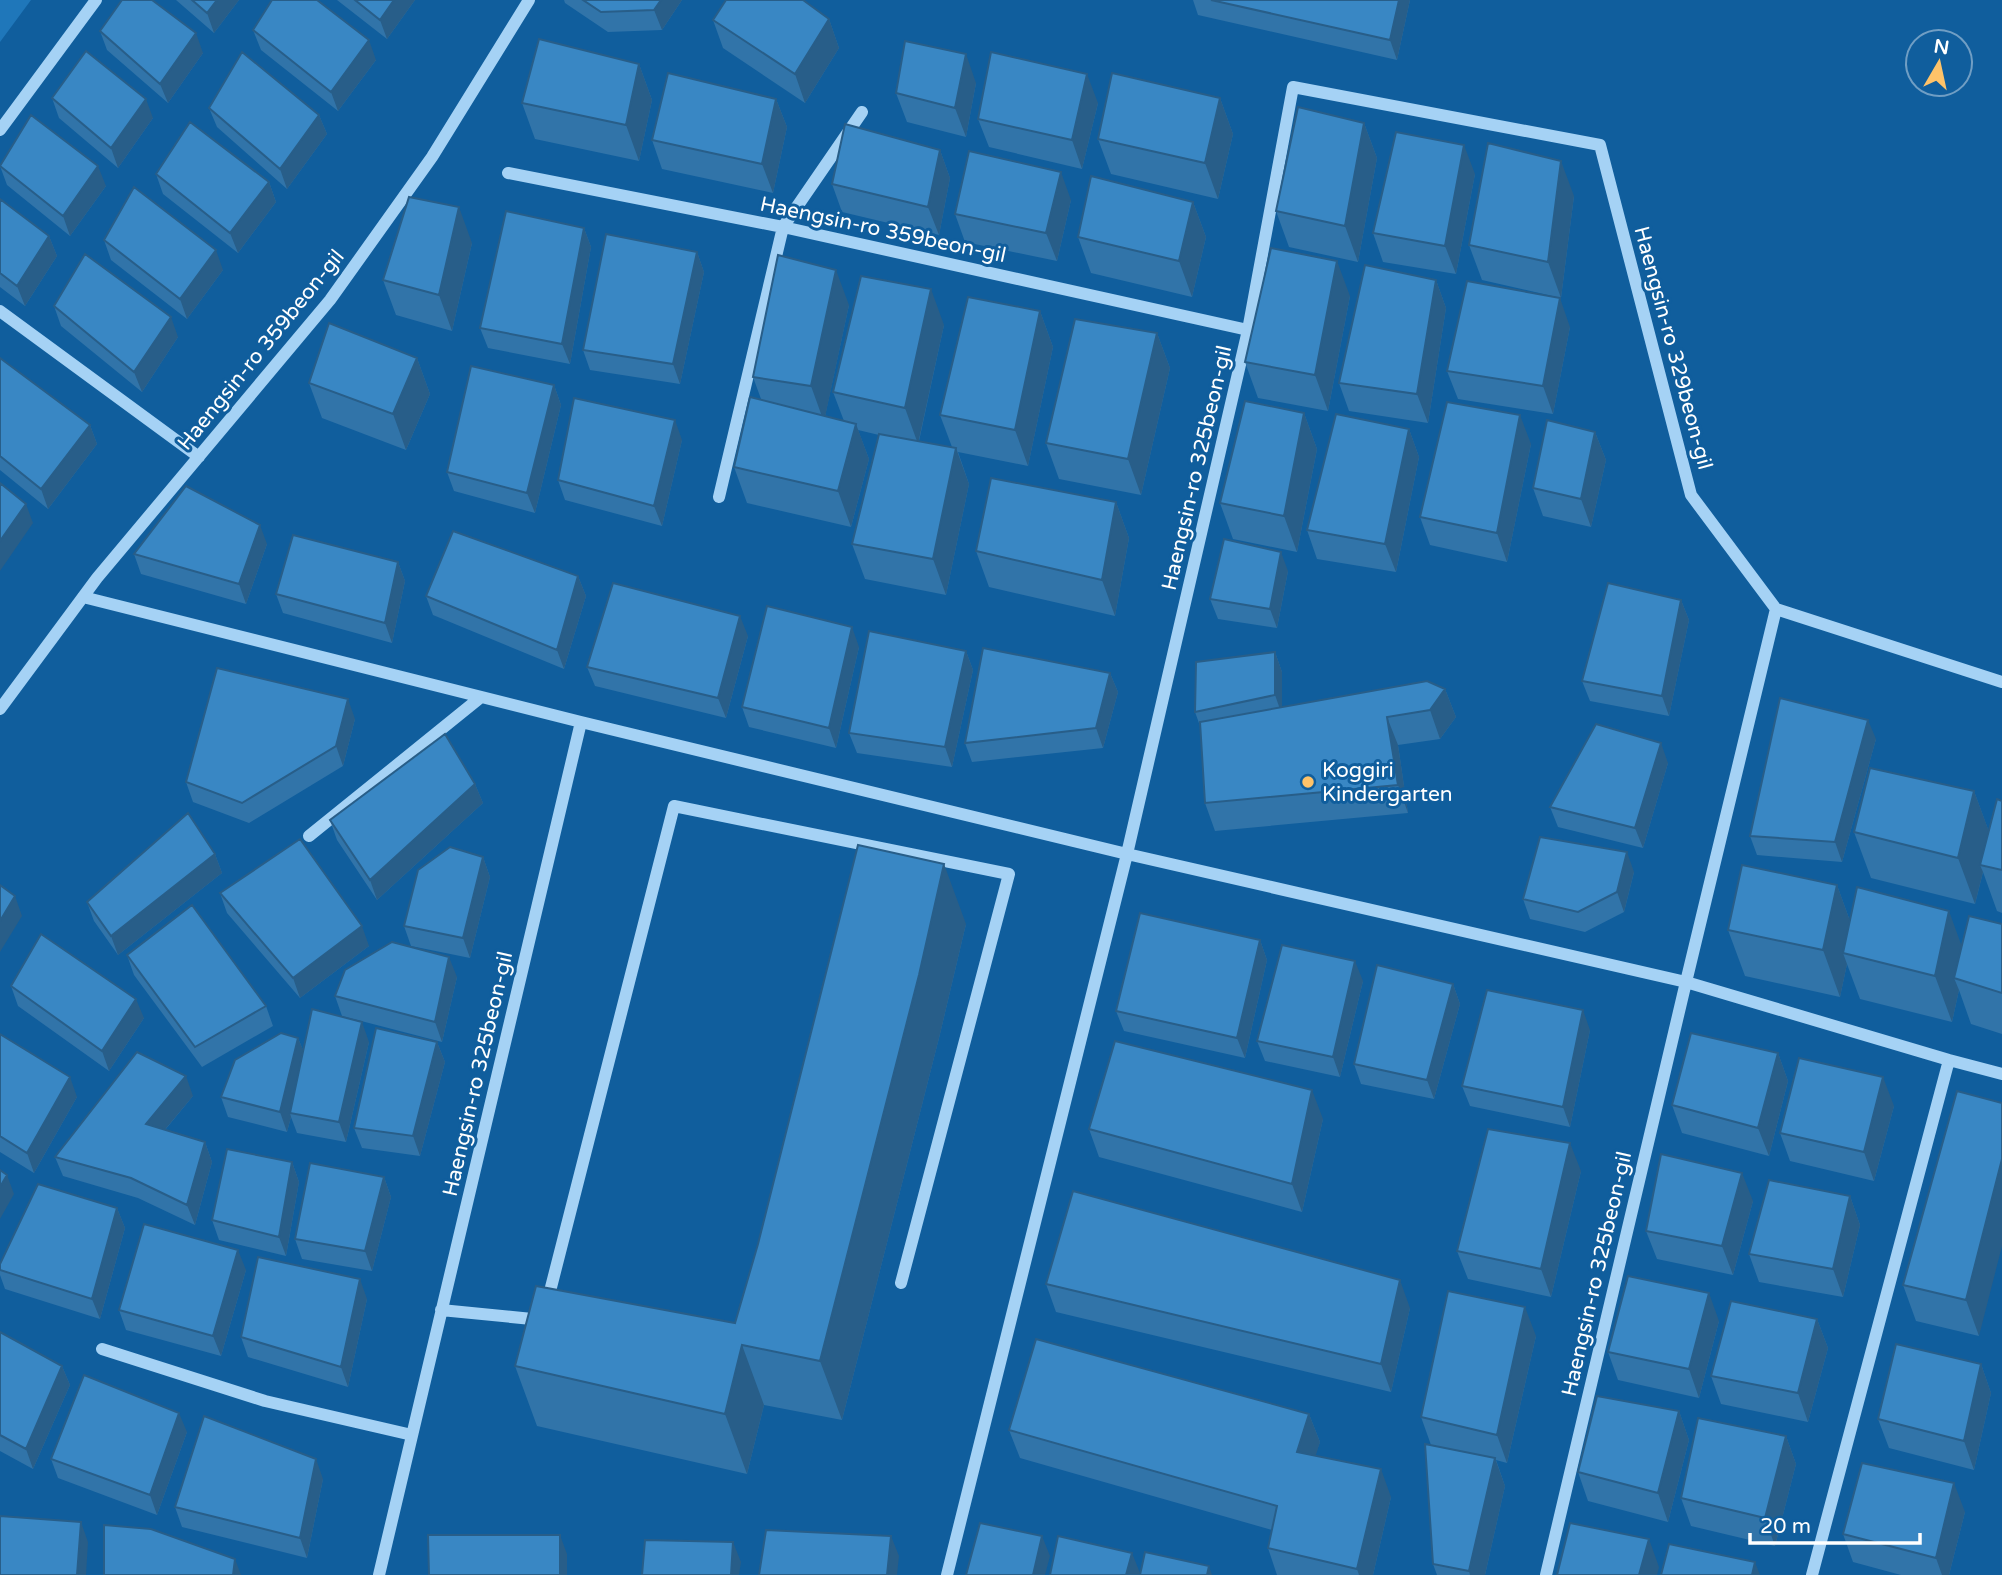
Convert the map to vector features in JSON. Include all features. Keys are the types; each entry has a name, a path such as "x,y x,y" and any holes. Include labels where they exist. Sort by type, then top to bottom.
{"street":[{"path":"0,130 96,0"},
{"name":"Haengsin-ro 359beon-gil","path":"0,709 97,578 331,300 432,157 529,0"},
{"name":"Haengsin-ro 325beon-gil","path":"947,1575 1127,854 1248,330 1293,87"},
{"name":"Haengsin-ro 329beon-gil","path":"1293,87 1600,145 1691,495 1776,609"},
{"path":"719,497 783,228 862,112"},
{"name":"Haengsin-ro 359beon-gil","path":"508,173 783,228 1248,330"},
{"path":"0,311 199,457"},
{"path":"83,597 581,722 1127,854 1685,982 2002,1074"},
{"path":"1776,609 2002,682"},
{"name":"Haengsin-ro 325beon-gil","path":"1546,1575 1685,982 1776,609"},
{"path":"309,836 481,697"},
{"name":"Haengsin-ro 325beon-gil","path":"379,1575 581,722"},
{"path":"442,1310 543,1320 674,806 1009,874 901,1283"},
{"path":"1812,1575 1949,1060"},
{"path":"103,1349 265,1401 412,1435"}],"shaded area":[{"path":"0,0 31,0 0,42"}],"building":[{"path":"122,0 152,0 196,33 160,84 100,31"},
{"path":"192,0 217,0 207,13"},
{"path":"272,0 317,0 369,40 331,92 253,30"},
{"path":"355,0 394,0 380,20"},
{"path":"583,0 661,0 654,10 601,12"},
{"path":"726,0 803,0 829,19 795,74 713,20"},
{"path":"1211,0 1399,0 1390,40"},
{"path":"539,39 639,64 626,125 522,103"},
{"path":"905,41 966,54 955,108 896,93"},
{"path":"86,51 146,99 111,148 52,98"},
{"path":"242,52 319,115 280,169 209,108"},
{"path":"991,52 1087,74 1072,140 978,119"},
{"path":"668,73 776,99 762,164 652,140"},
{"path":"1112,73 1220,98 1205,163 1098,139"},
{"path":"1298,107 1364,123 1345,226 1276,211"},
{"path":"31,115 98,166 63,216 0,166"},
{"path":"190,122 269,182 230,233 156,174"},
{"path":"845,124 940,150 928,207 832,184"},
{"path":"1396,132 1464,145 1445,246 1373,233"},
{"path":"1488,143 1561,161 1548,262 1469,245"},
{"path":"969,151 1061,172 1046,233 955,214"},
{"path":"1091,176 1193,202 1179,261 1078,237"},
{"path":"134,187 216,250 180,299 104,240"},
{"path":"409,197 459,207 439,295 383,280"},
{"path":"0,199 49,236 17,286 0,273"},
{"path":"506,211 584,228 562,344 480,328"},
{"path":"606,234 697,252 673,364 583,350"},
{"path":"1271,248 1337,261 1315,375 1245,362"},
{"path":"85,254 171,317 134,372 54,306"},
{"path":"778,255 836,270 811,386 753,377"},
{"path":"1365,265 1436,280 1417,394 1339,383"},
{"path":"861,276 931,289 905,408 833,392"},
{"path":"1467,281 1560,298 1543,386 1447,371"},
{"path":"968,297 1040,311 1015,430 940,415"},
{"path":"1075,319 1157,333 1128,459 1046,443"},
{"path":"329,323 417,358 393,414 309,383"},
{"path":"0,358 90,425 41,489 0,456"},
{"path":"471,366 554,385 527,493 447,472"},
{"path":"750,397 856,424 838,491 734,467"},
{"path":"574,398 675,420 654,506 558,480"},
{"path":"1245,401 1304,413 1284,516 1220,503"},
{"path":"1447,402 1520,415 1497,533 1420,517"},
{"path":"1336,414 1409,429 1385,544 1307,530"},
{"path":"1547,420 1595,432 1581,499 1533,488"},
{"path":"879,434 956,448 933,559 852,544"},
{"path":"991,478 1116,502 1102,580 976,551"},
{"path":"0,483 26,504 0,541"},
{"path":"186,486 260,525 239,584 134,554"},
{"path":"453,531 578,576 557,650 426,596"},
{"path":"293,535 398,562 385,623 276,594"},
{"path":"1224,539 1281,552 1270,609 1210,599"},
{"path":"613,583 740,616 718,698 587,667"},
{"path":"1608,583 1681,600 1662,696 1582,681"},
{"path":"767,606 852,627 829,728 742,707"},
{"path":"869,631 966,651 945,747 849,733"},
{"path":"983,648 1110,673 1096,728 965,743"},
{"path":"1275,652 1275,695 1195,712 1196,662"},
{"path":"217,668 348,699 336,746 242,803 186,782"},
{"path":"1427,681 1445,689 1430,710 1387,717 1398,785 1205,803 1200,722"},
{"path":"1780,698 1868,720 1835,842 1750,836"},
{"path":"1596,724 1661,743 1635,828 1550,807"},
{"path":"445,734 475,784 370,880 330,820"},
{"path":"1870,768 1974,791 1958,858 1854,832"},
{"path":"1997,799 2002,801 2002,870 1980,865"},
{"path":"188,813 215,854 111,936 87,902"},
{"path":"1540,837 1627,852 1617,892 1578,912 1523,899"},
{"path":"300,839 362,926 293,978 220,893"},
{"path":"858,845 944,864 919,975 820,1361 742,1345 725,1414 515,1366 536,1286 735,1323 758,1244"},
{"path":"450,847 483,857 463,938 404,926 418,870"},
{"path":"1742,865 1837,885 1823,950 1728,930"},
{"path":"0,885 15,896 0,921"},
{"path":"1857,887 1949,911 1935,976 1843,953"},
{"path":"192,905 266,1006 195,1047 127,955"},
{"path":"1140,913 1260,940 1237,1038 1116,1011"},
{"path":"1969,916 2002,924 2002,993 1954,978"},
{"path":"41,934 136,999 102,1051 11,986"},
{"path":"392,942 449,957 435,1022 335,996 345,970"},
{"path":"1282,945 1355,961 1333,1057 1257,1041"},
{"path":"1377,965 1453,984 1427,1080 1354,1064"},
{"path":"1487,990 1583,1010 1563,1107 1462,1086"},
{"path":"312,1009 362,1022 339,1122 290,1113"},
{"path":"376,1028 437,1042 413,1136 354,1128"},
{"path":"281,1033 298,1038 280,1112 221,1097 235,1060"},
{"path":"1691,1033 1778,1053 1758,1128 1672,1105"},
{"path":"0,1034 70,1077 27,1153 0,1136"},
{"path":"1115,1041 1312,1090 1292,1184 1089,1129"},
{"path":"137,1052 186,1076 146,1124 205,1142 187,1205 131,1178 55,1157"},
{"path":"1799,1058 1883,1077 1864,1152 1780,1133"},
{"path":"1957,1091 2002,1103 2002,1159 1966,1300 1903,1285"},
{"path":"1488,1129 1570,1143 1541,1269 1457,1251"},
{"path":"227,1149 292,1162 279,1237 212,1220"},
{"path":"1661,1154 1742,1173 1722,1246 1646,1231"},
{"path":"310,1163 384,1177 365,1251 295,1239"},
{"path":"0,1170 7,1175 0,1187"},
{"path":"1769,1180 1850,1196 1833,1269 1749,1254"},
{"path":"38,1184 117,1208 92,1299 0,1270 0,1264"},
{"path":"1073,1191 1400,1280 1381,1364 1046,1284"},
{"path":"144,1224 238,1250 213,1336 119,1310"},
{"path":"258,1257 360,1279 341,1367 241,1337"},
{"path":"1628,1276 1709,1293 1689,1369 1608,1352"},
{"path":"1448,1291 1525,1307 1497,1435 1421,1417"},
{"path":"1731,1301 1817,1319 1798,1393 1711,1376"},
{"path":"0,1332 62,1366 26,1449 0,1435"},
{"path":"1036,1339 1309,1414 1297,1452 1381,1469 1357,1569 1268,1548 1277,1506 1009,1430"},
{"path":"1896,1344 1981,1364 1964,1441 1878,1419"},
{"path":"84,1375 179,1413 150,1495 51,1459"},
{"path":"1597,1396 1679,1411 1658,1493 1578,1472"},
{"path":"204,1416 316,1459 300,1538 175,1507"},
{"path":"1698,1418 1786,1436 1765,1518 1681,1498"},
{"path":"1425,1444 1495,1458 1469,1571 1433,1564"},
{"path":"1862,1463 1954,1483 1936,1558 1843,1534"},
{"path":"0,1516 81,1522 77,1575 0,1575"},
{"path":"980,1523 1042,1536 1033,1575 966,1575"},
{"path":"1570,1523 1649,1539 1639,1575 1557,1575"},
{"path":"104,1525 151,1529 235,1559 233,1575 104,1575"},
{"path":"766,1530 891,1536 887,1575 759,1575"},
{"path":"428,1535 560,1535 560,1575 429,1575"},
{"path":"1058,1536 1132,1553 1126,1575 1050,1575"},
{"path":"645,1540 733,1542 731,1575 642,1575"},
{"path":"1669,1544 1755,1562 1752,1575 1661,1575"},
{"path":"1145,1552 1209,1566 1207,1575 1140,1575"}],"place":[{"name":"Koggiri Kindergarten","path":"1308,782"}]}
